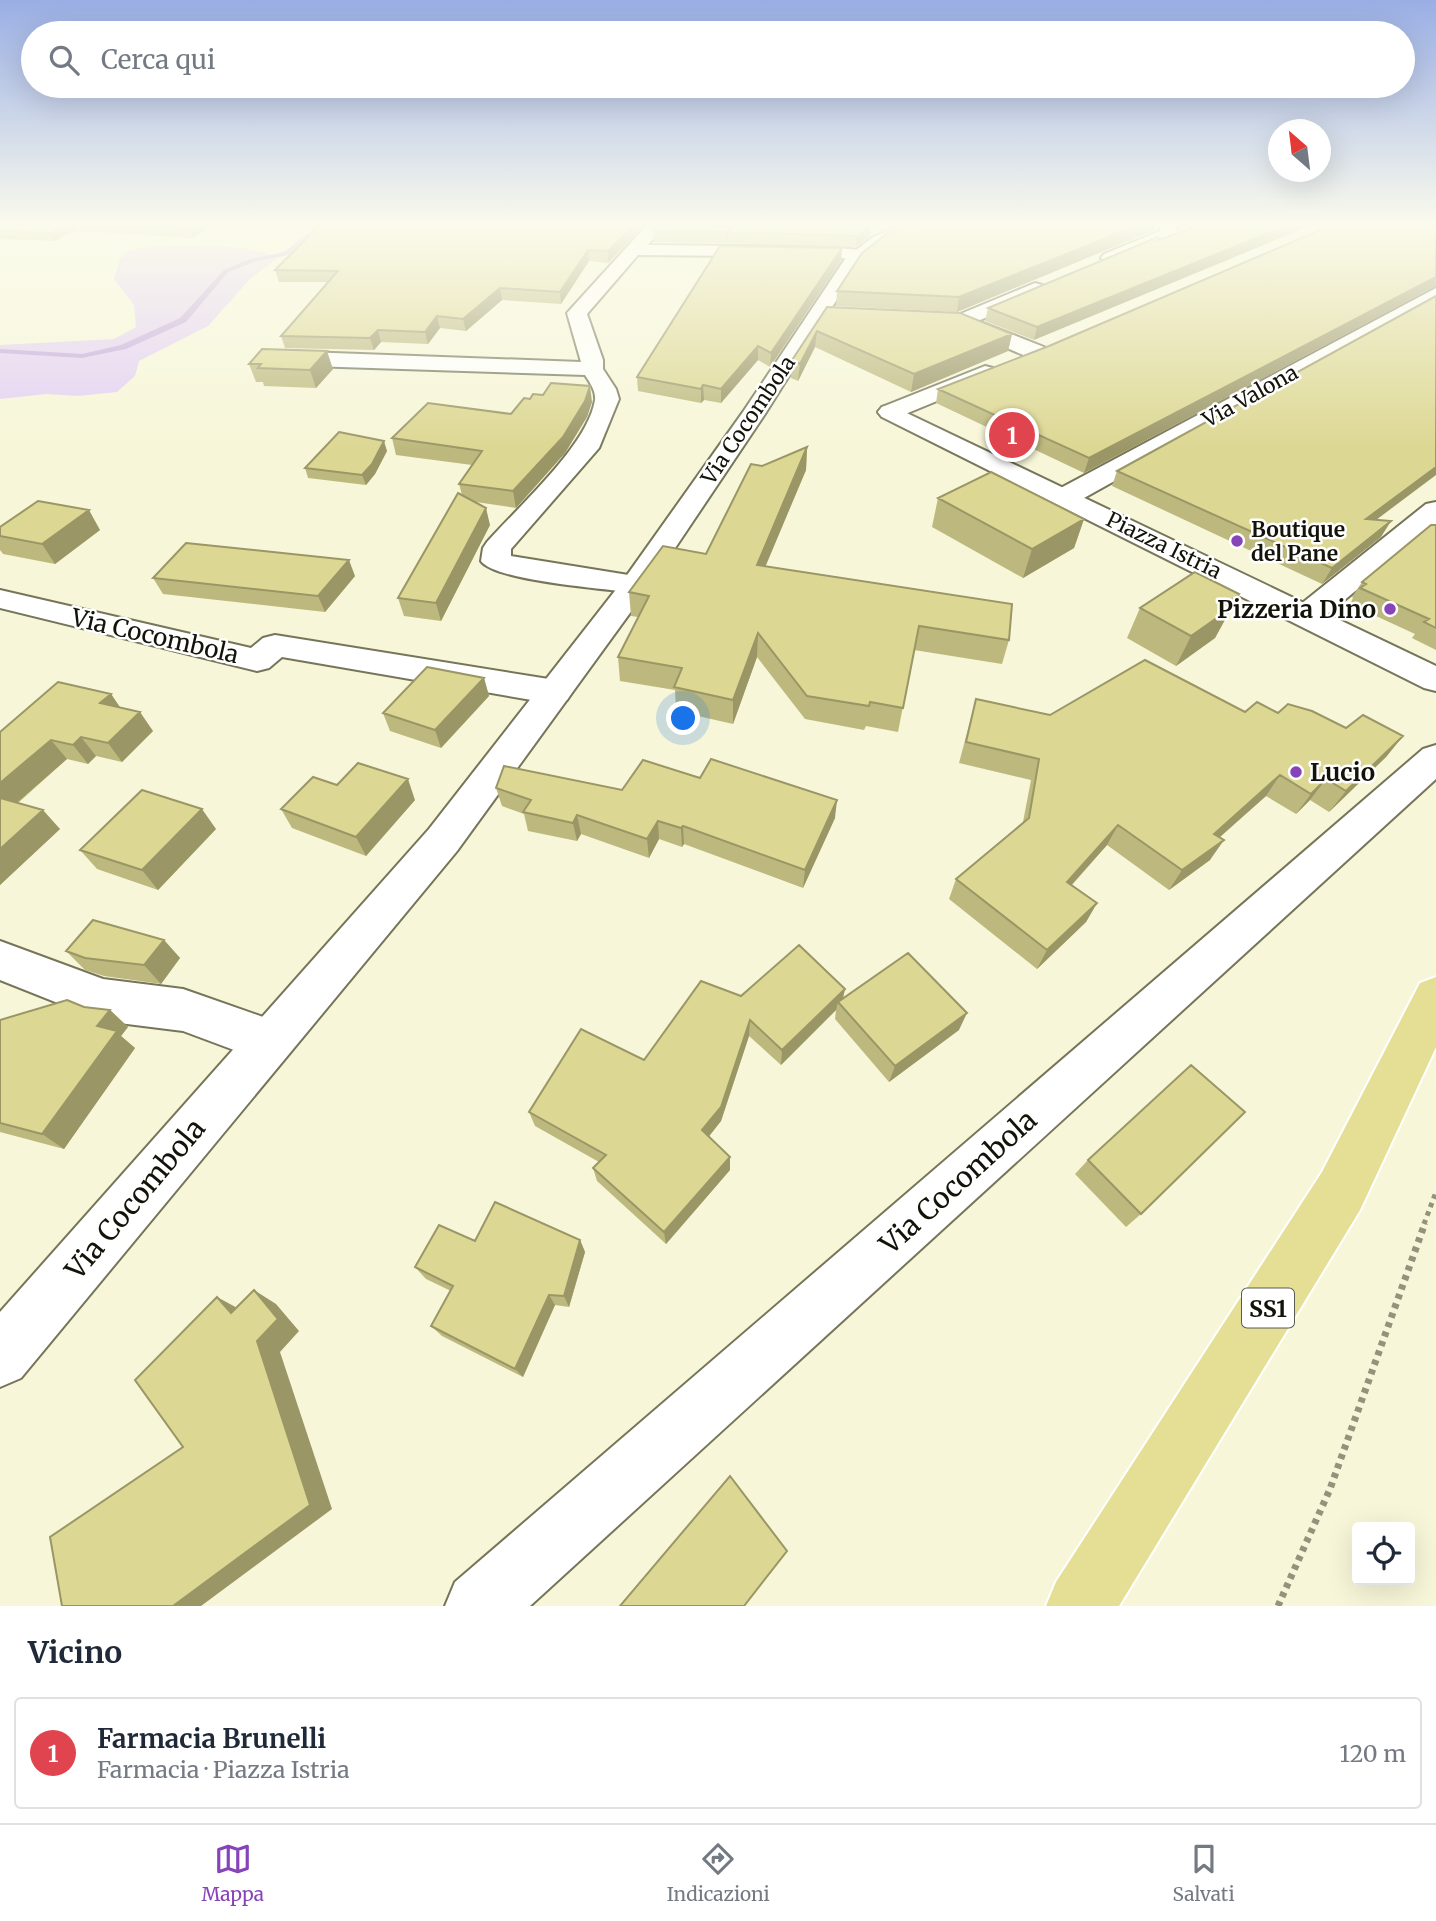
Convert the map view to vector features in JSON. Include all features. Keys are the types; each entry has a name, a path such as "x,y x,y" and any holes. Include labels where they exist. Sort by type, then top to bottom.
{"main road":[{"name":"SS1","path":"1080,1606 1341,1191 1436,998"}],"street":[{"path":"589,300 577,313 592,360 592,369 605,389 607,399 590,443 498,548 496,561 517,568 636,584"},
{"name":"Via Cocombola","path":"0,1357 443,840 636,584 753,414 830,315 837,300"},
{"path":"934,320 960,321 1010,300"},
{"name":"Via Valona","path":"1065,497 1425,300"},
{"name":"Piazza Istria","path":"960,321 1042,350 890,412 1436,680"},
{"path":"267,357 592,369"},
{"path":"1307,615 1436,510"},
{"name":"Via Cocombola","path":"0,599 257,660 275,645 555,692"},
{"name":"Via Cocombola","path":"479,1606 1436,758"},
{"path":"0,960 103,1000 183,1010 269,1041"}],"path":[{"path":"1278,1606 1331,1489 1436,1192"}],"shaded area":[{"path":"130,300 231,300 208,326 139,361 135,376 117,392 78,396 46,394 0,399 0,345 114,339 136,327 134,305"}],"building":[{"path":"313,300 486,300 463,319 437,316 425,332 378,330 370,338 281,336"},
{"path":"686,300 807,300 771,353 758,346 721,389 703,385 701,389 637,377"},
{"path":"1007,300 1104,300 1037,327 988,308"},
{"path":"1157,300 1392,300 1089,458 938,389"},
{"path":"1429,300 1436,300 1436,467 1366,519 1391,521 1332,568 1117,471"},
{"path":"827,307 960,313 1012,334 914,374 817,331 800,364 792,360"},
{"path":"262,349 327,351 310,370 258,368 261,364 249,364"},
{"path":"551,383 590,386 585,401 563,437 513,491 459,484 482,451 392,438 428,403 511,414 524,398 530,399 533,394 543,395"},
{"path":"339,432 384,441 372,464 362,475 305,468"},
{"path":"807,447 757,565 1012,604 1009,640 919,626 903,708 870,702 869,706 807,696 758,633 733,700 674,687 682,668 618,657 649,596 629,592 663,546 706,554 751,464 762,466"},
{"path":"991,472 1084,519 1032,549 938,498"},
{"path":"458,493 486,508 436,603 398,598"},
{"path":"38,501 89,510 42,544 0,536 0,527"},
{"path":"1431,525 1436,525 1436,628 1424,622 1429,619 1360,588 1366,584 1362,582"},
{"path":"186,543 349,560 318,596 153,578"},
{"path":"1195,572 1239,594 1225,605 1231,608 1191,636 1140,608"},
{"path":"1145,660 1245,712 1257,702 1278,713 1288,704 1312,711 1346,728 1363,715 1403,736 1346,791 1326,779 1311,794 1280,775 1214,834 1224,840 1182,870 1118,825 1067,882 1097,903 1047,950 956,879 1029,818 1039,759 966,742 976,699 1050,715"},
{"path":"427,667 484,678 435,730 383,713"},
{"path":"58,682 111,694 100,703 140,712 108,743 81,737 73,745 51,740 0,783 0,732"},
{"path":"711,759 837,800 805,870 683,826 681,828 658,821 647,839 577,815 573,823 523,812 531,800 496,788 504,766 622,790 643,760 700,778"},
{"path":"358,763 408,779 356,837 281,809 313,777 337,785"},
{"path":"142,790 202,809 142,870 80,850"},
{"path":"0,798 43,810 0,849"},
{"path":"93,920 164,940 144,965 85,958 66,951"},
{"path":"799,945 845,989 782,1050 750,1020 721,1107 702,1130 730,1157 664,1232 593,1168 606,1155 529,1112 581,1029 644,1060 701,981 741,996"},
{"path":"908,953 967,1013 895,1066 838,1002"},
{"path":"67,1000 84,1007 110,1010 97,1026 117,1031 42,1134 0,1123 0,1020"},
{"path":"1191,1065 1245,1112 1141,1214 1088,1160"},
{"path":"495,1202 580,1240 564,1296 549,1295 515,1369 431,1326 453,1286 415,1267 439,1225 475,1241"},
{"path":"254,1290 278,1319 257,1341 310,1505 173,1606 62,1606 50,1537 183,1447 135,1380 217,1297 231,1313"},
{"path":"730,1476 787,1551 744,1606 620,1606"}],"waterway":[{"path":"0,351 82,356 123,347 183,320 201,300"}],"place":[{"name":"Farmacia Brunelli","path":"1012,435"},
{"name":"Boutique del Pane","path":"1237,541"},
{"name":"Pizzeria Dino","path":"1390,609"},
{"name":"Lucio","path":"1296,772"}]}
